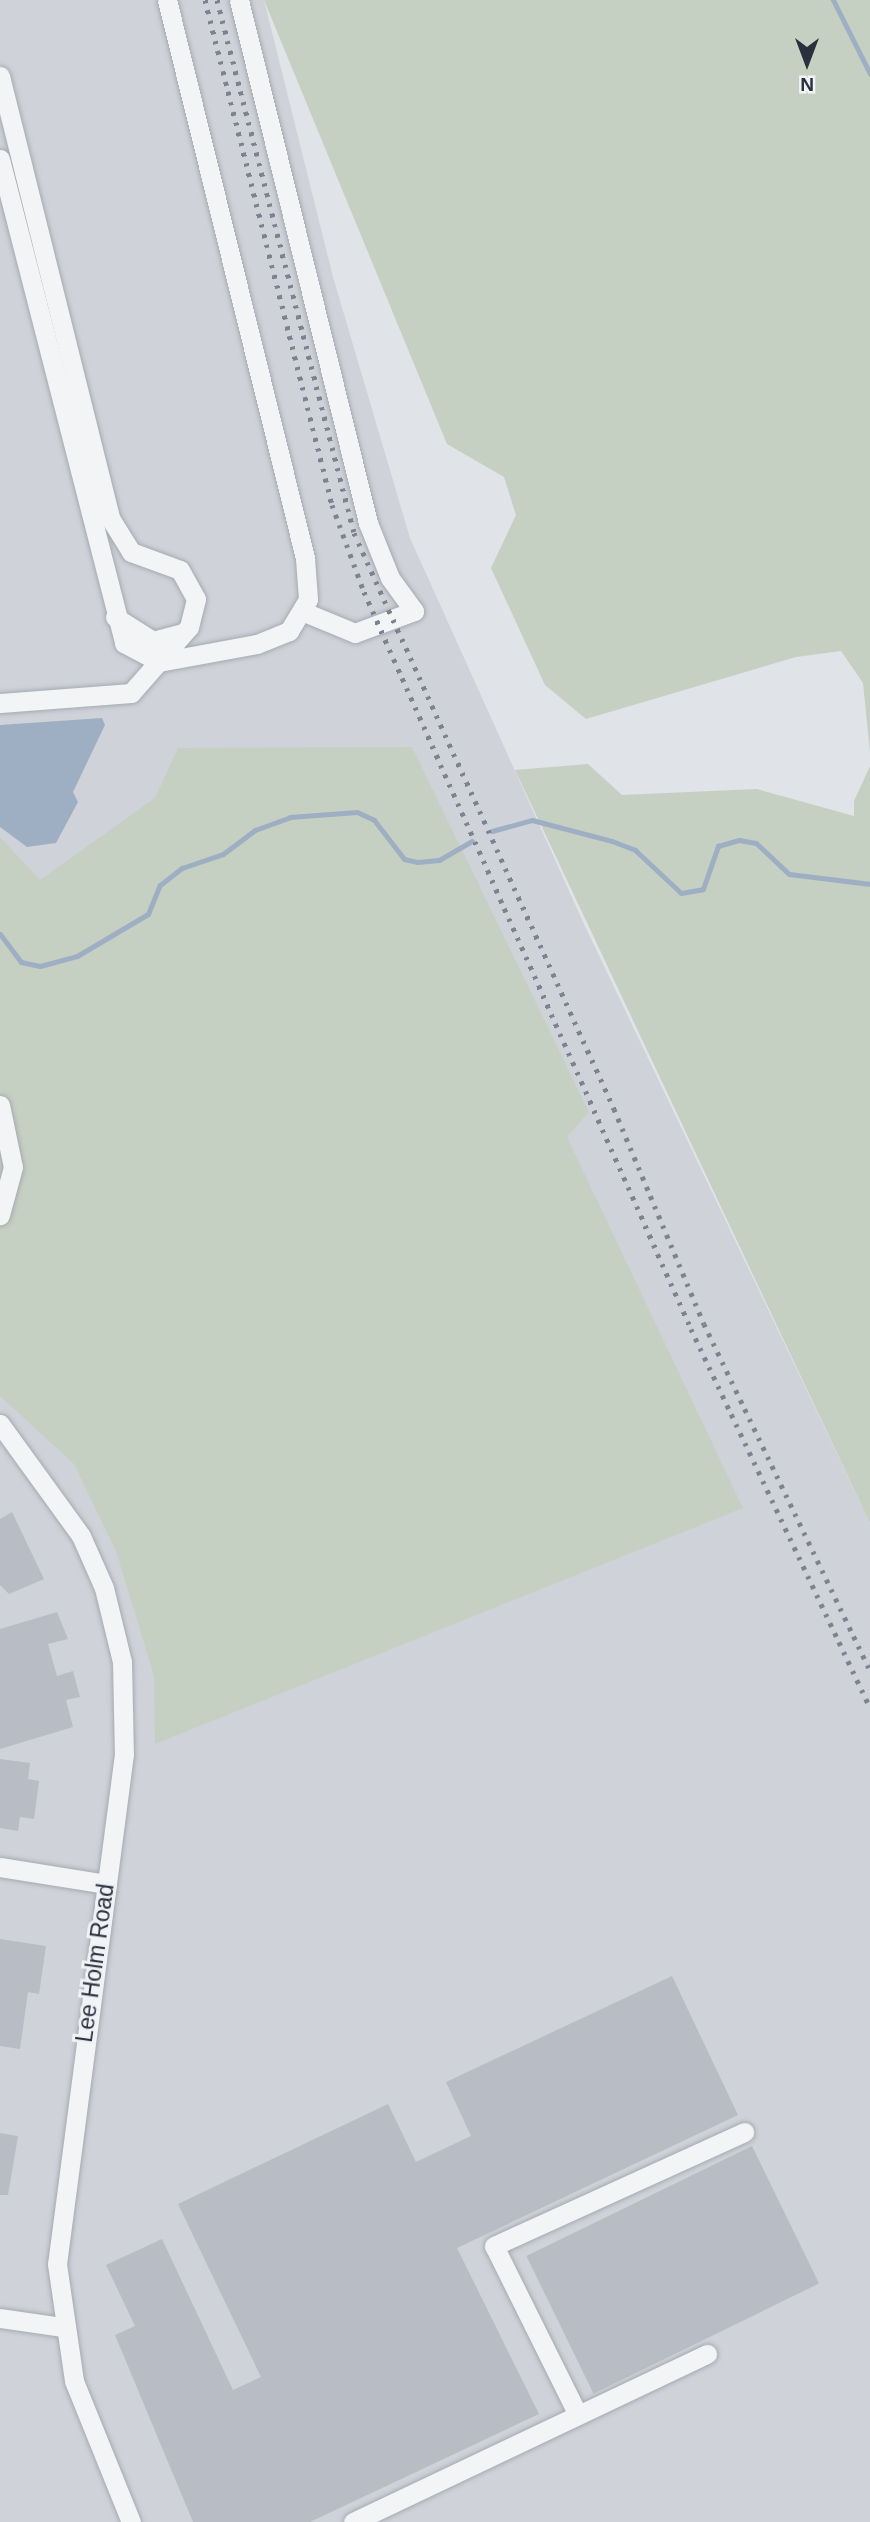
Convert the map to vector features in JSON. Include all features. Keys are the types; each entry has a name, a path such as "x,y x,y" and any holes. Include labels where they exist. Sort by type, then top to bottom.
{"street":[{"path":"0,159 111,612 124,643 159,662 277,638 304,612 305,558 167,0"},
{"path":"239,0 369,523 390,578 414,611 355,633 304,612"},
{"path":"0,76 110,518 131,552 164,562 191,582 195,614 189,627 131,693 0,702"},
{"path":"111,612 126,630 153,641 179,636 189,627"},
{"path":"0,1105 13,1167 0,1215"},
{"name":"Lee Holm Road","path":"0,1424 67,1511 94,1563 118,1638 125,1732 59,2210 62,2327 86,2423 131,2522"},
{"path":"0,1867 106,1884"},
{"path":"577,2413 494,2246 744,2132"},
{"path":"0,2318 62,2327"},
{"path":"353,2522 577,2413 707,2354"}],"shaded area":[{"path":"0,0 264,0 333,277 410,538 584,924 870,1523 870,2522 0,2522"}],"green space":[{"path":"264,0 870,0 870,752 863,683 841,651 796,657 586,719 545,685 491,568 516,515 504,477 447,444"},
{"path":"412,747 589,1112 567,1137 743,1508 155,1744 154,1676 116,1551 74,1464 0,1396 0,837 40,880 155,798 178,748"},
{"path":"588,764 622,795 757,789 854,816 854,801 870,766 870,1523 515,770"}],"water":[{"path":"102,718 105,725 73,792 78,802 56,843 27,847 0,827 0,725"}],"building":[{"path":"12,1512 44,1579 9,1594 0,1585 0,1519"},
{"path":"57,1612 68,1639 48,1644 57,1676 73,1671 80,1697 66,1700 73,1727 0,1749 0,1629"},
{"path":"0,1759 30,1763 28,1779 39,1781 34,1819 20,1817 18,1831 0,1828"},
{"path":"0,1939 46,1946 39,1994 28,1992 20,2049 0,2046"},
{"path":"672,1976 738,2115 457,2248 539,2414 310,2522 193,2522 115,2335 135,2326 106,2265 162,2239 233,2390 261,2377 178,2204 388,2104 416,2162 471,2136 446,2082"},
{"path":"0,2133 18,2136 8,2195 0,2195"},
{"path":"752,2146 819,2284 593,2394 526,2256"}],"waterway":[{"path":"833,0 870,74"},
{"path":"0,934 21,962 40,966 77,956 148,914 160,885 182,868 223,854 255,830 290,817 357,812 374,820 404,859 417,862 439,860 472,841"},
{"path":"492,831 532,820 612,841 635,850 681,893 703,889 718,846 739,840 756,843 789,874 870,884"}],"railway":[{"path":"205,0 332,505 364,592 691,1329 870,1707"},
{"path":"217,0 354,533 614,1109 704,1324 870,1671"}]}
